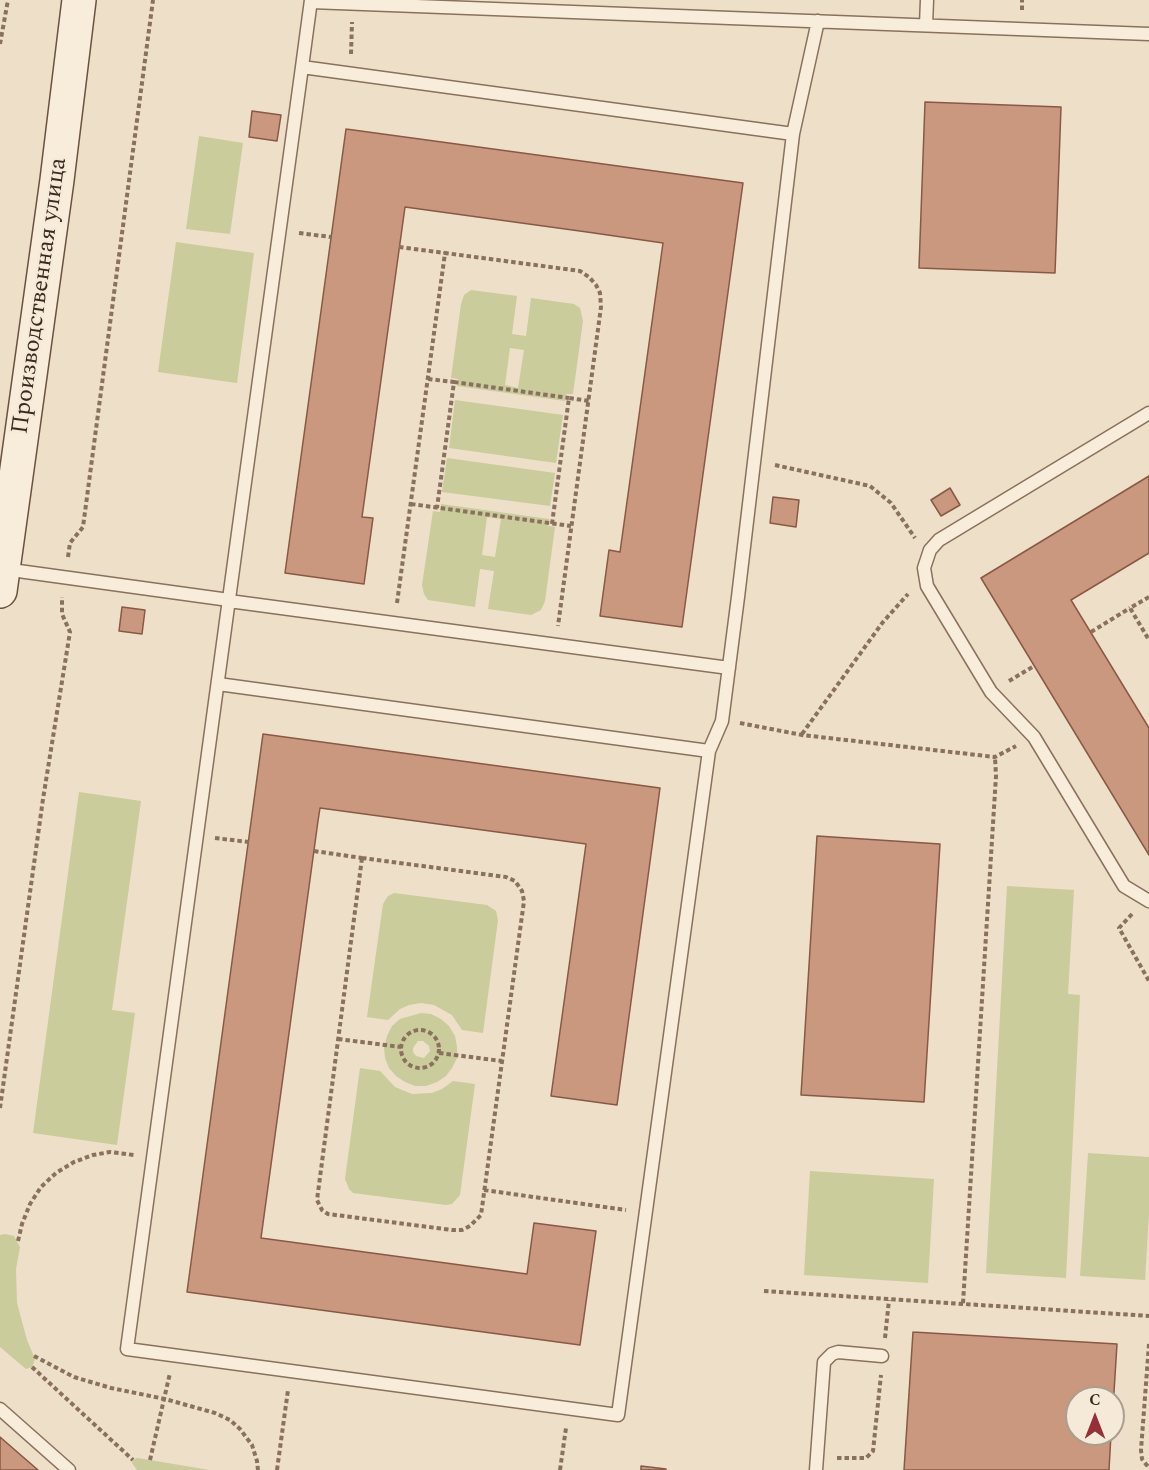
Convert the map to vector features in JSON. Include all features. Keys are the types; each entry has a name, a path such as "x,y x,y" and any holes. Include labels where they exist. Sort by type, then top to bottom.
{"main road":[{"name":"Производственная улица","path":"1,576 57,180 79,0"}],"lane":[{"path":"926,26 927,0"},
{"path":"818,21 793,134 722,721 709,751 618,1415 127,1349 311,1 1149,34"},
{"path":"302,67 793,134"},
{"path":"1147,900 1124,886 1034,737 991,692 927,586 924,576 926,558 930,549 939,540 1149,413"},
{"path":"1,576 229,600 729,668"},
{"path":"218,684 709,751"},
{"path":"816,1464 824,1362 832,1354 838,1352 882,1356"},
{"path":"0,1409 69,1470"}],"path":[{"path":"0,44 8,0"},
{"path":"68,561 70,543 83,527 153,0"},
{"path":"351,74 353,4"},
{"path":"279,231 331,237"},
{"path":"399,247 580,272 589,277 600,293 601,307 589,401 555,645"},
{"path":"394,623 445,253"},
{"path":"428,379 589,401"},
{"path":"437,508 454,382"},
{"path":"552,524 569,398"},
{"path":"771,464 870,486 891,503 916,538 930,549"},
{"path":"411,504 572,526"},
{"path":"802,735 883,622 924,576"},
{"path":"1090,632 1149,597"},
{"path":"0,1108 43,799 70,632 62,614 62,598"},
{"path":"1130,608 1149,640"},
{"path":"991,692 1034,666"},
{"path":"722,721 802,735 995,757 1034,737"},
{"path":"963,1303 996,776 995,757"},
{"path":"197,835 249,842"},
{"path":"314,851 506,877 519,885 522,891 524,901 481,1215 470,1226 462,1230 328,1214 322,1210 316,1200 363,858"},
{"path":"1147,900 1119,928 1149,981"},
{"path":"415,1030 423,1030 430,1032 436,1038 439,1053 430,1065 422,1068 414,1067 402,1056 401,1047 408,1034 415,1030"},
{"path":"338,1039 401,1047"},
{"path":"439,1053 502,1061"},
{"path":"18,1241 30,1204 41,1187 56,1173 74,1162 110,1152 153,1157"},
{"path":"484,1190 645,1212"},
{"path":"764,1291 1149,1316"},
{"path":"816,1464 866,1458 873,1451 889,1300"},
{"path":"1149,1344 1141,1450 1142,1459 1149,1468"},
{"path":"150,1460 174,1355"},
{"path":"34,1356 74,1377 111,1388 165,1399 215,1413 230,1420 252,1444 258,1470"},
{"path":"32,1367 133,1460"},
{"path":"277,1470 291,1371"},
{"path":"560,1470 569,1409"}],"green space":[{"path":"199,136 243,143 230,234 186,229"},
{"path":"176,242 254,253 237,383 158,372"},
{"path":"471,290 517,296 512,334 526,336 531,298 574,304 580,308 583,321 573,394 566,394 565,401 457,386 458,379 451,378 464,295","holes":["510,348 524,350 518,388 505,385"]},
{"path":"455,400 563,415 556,463 449,448"},
{"path":"447,458 555,473 550,506 442,492"},
{"path":"441,504 549,519 548,526 555,527 545,601 541,610 531,615 488,609 494,571 480,569 475,607 428,600 422,585 433,511 440,512","holes":["487,517 501,519 495,557 482,555"]},
{"path":"79,792 141,801 112,1010 135,1013 117,1145 33,1133"},
{"path":"1007,886 1074,890 1068,994 1080,995 1066,1278 986,1273"},
{"path":"394,893 487,905 496,911 498,920 483,1033 462,1030 452,1015 434,1005 421,1003 400,1009 388,1020 367,1017 383,904 388,896"},
{"path":"421,1013 431,1014 449,1026 455,1036 457,1058 446,1076 426,1086 415,1086 396,1076 389,1068 384,1047 392,1026 400,1019","holes":["418,1041 423,1041 429,1046 430,1051 424,1058 416,1056 413,1052"]},
{"path":"360,1068 380,1071 395,1087 412,1094 432,1093 453,1081 475,1084 460,1195 452,1204 353,1193 349,1189 345,1179"},
{"path":"1088,1153 1149,1157 1149,1214 1145,1280 1080,1276"},
{"path":"810,1171 934,1179 928,1283 804,1275"},
{"path":"0,1235 14,1236 20,1247 16,1269 17,1303 27,1340 35,1359 32,1367 26,1369 0,1347"},
{"path":"137,1458 209,1470 137,1470 132,1463"}],"building":[{"path":"925,102 1061,107 1055,273 919,268"},
{"path":"252,111 281,115 277,141 249,137"},
{"path":"346,129 743,183 682,627 600,616 609,550 620,552 663,243 405,207 362,517 373,518 364,584 285,573"},
{"path":"1149,476 1149,553 1071,600 1149,728 1149,855 981,578"},
{"path":"950,488 960,505 941,516 931,500"},
{"path":"773,497 799,500 796,527 770,523"},
{"path":"122,607 145,610 142,634 119,631"},
{"path":"263,734 660,788 617,1105 551,1096 586,844 320,808 318,821 261,1238 527,1274 534,1223 596,1231 580,1345 187,1292"},
{"path":"817,836 940,844 924,1102 801,1095"},
{"path":"913,1332 1117,1344 1114,1386 1065,1386 1065,1446 1110,1446 1109,1470 904,1470"},
{"path":"0,1437 38,1470 0,1470"},
{"path":"641,1466 666,1469 666,1470 641,1470"}]}
